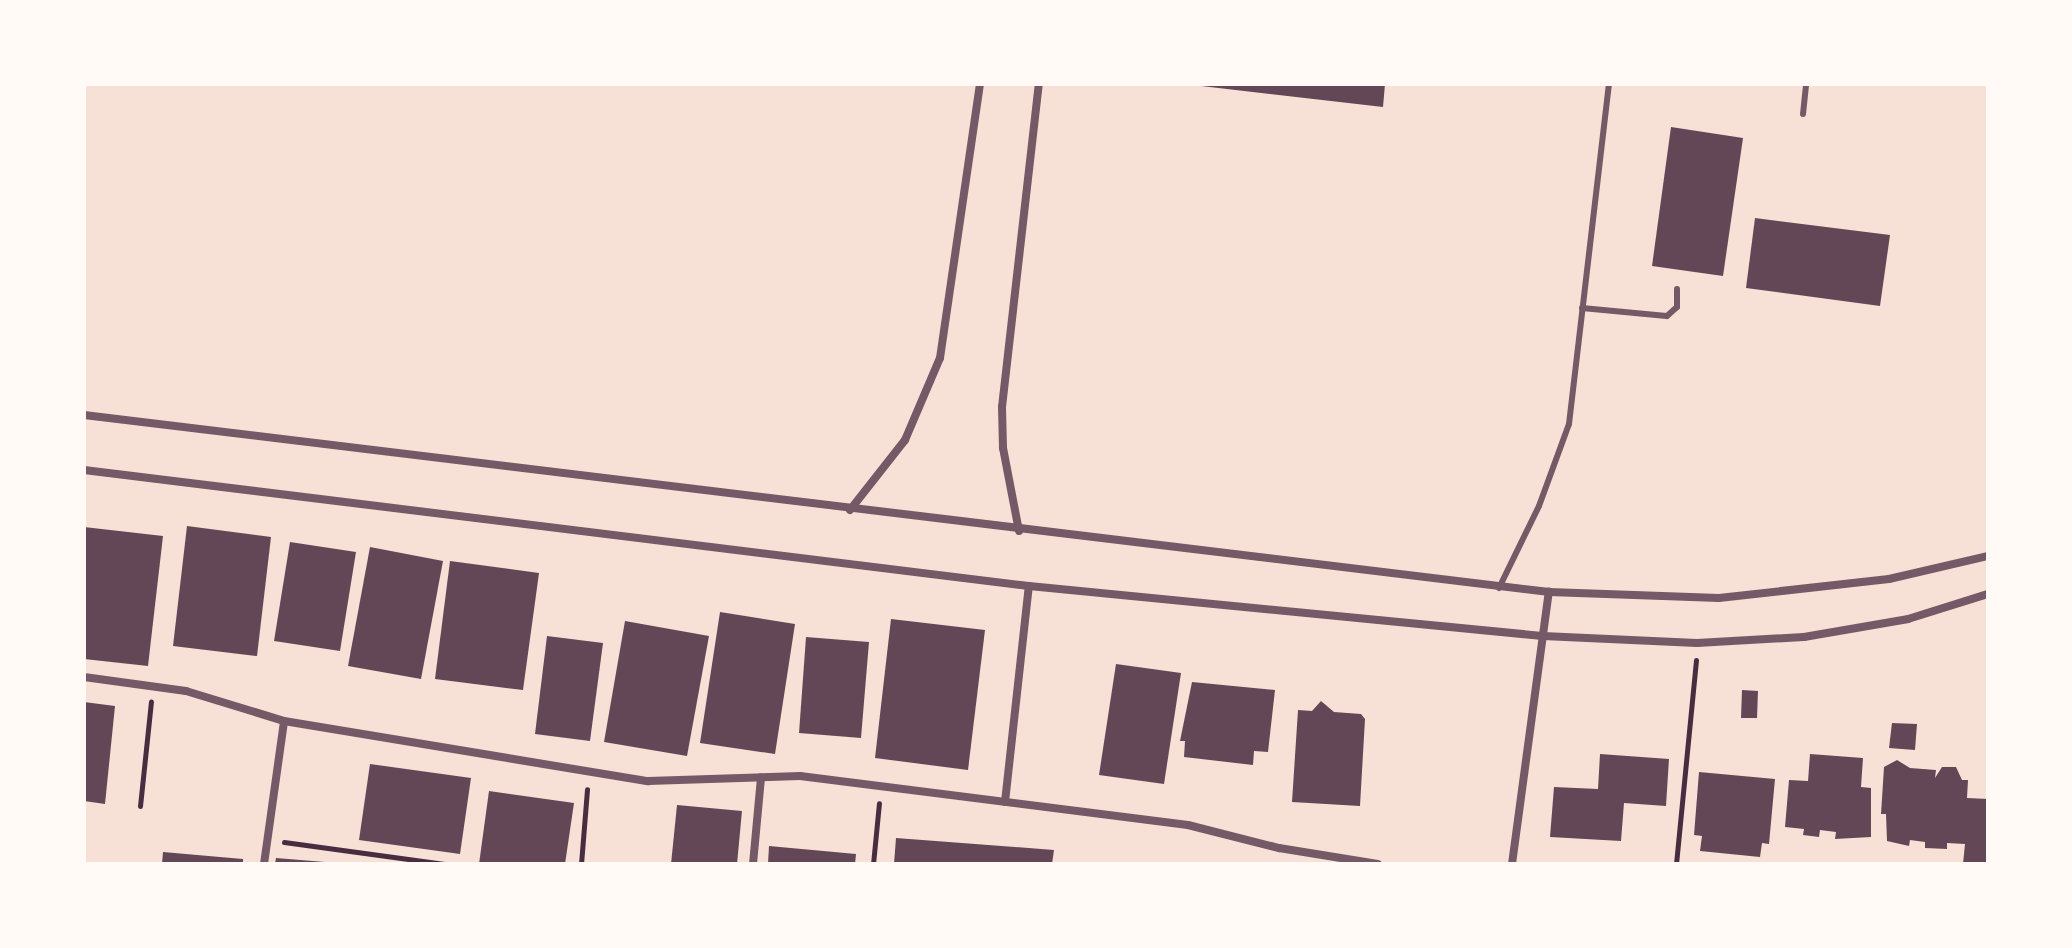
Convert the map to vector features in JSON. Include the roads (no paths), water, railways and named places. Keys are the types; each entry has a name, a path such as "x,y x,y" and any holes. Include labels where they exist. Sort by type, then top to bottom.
{"street":[{"path":"850,510 905,440 940,358 980,84"},
{"path":"1019,531 1003,448 1002,407 1039,84"},
{"path":"84,415 1019,531 1549,592 1719,598 1889,579 1988,556"},
{"path":"84,470 1029,586 1543,636 1697,643 1804,637 1908,619 1988,594"},
{"path":"1005,802 1029,586"},
{"path":"1512,864 1549,592"},
{"path":"84,677 153,685 284,721 589,772 673,782 761,777 881,787 1188,825 1279,848 1378,864"},
{"path":"264,864 284,721"},
{"path":"753,864 761,777"}],"lane":[{"path":"1499,588 1539,506 1569,424 1609,84"},
{"path":"1803,114 1806,84"},
{"path":"1582,308 1667,316 1677,307 1677,289"}]}
